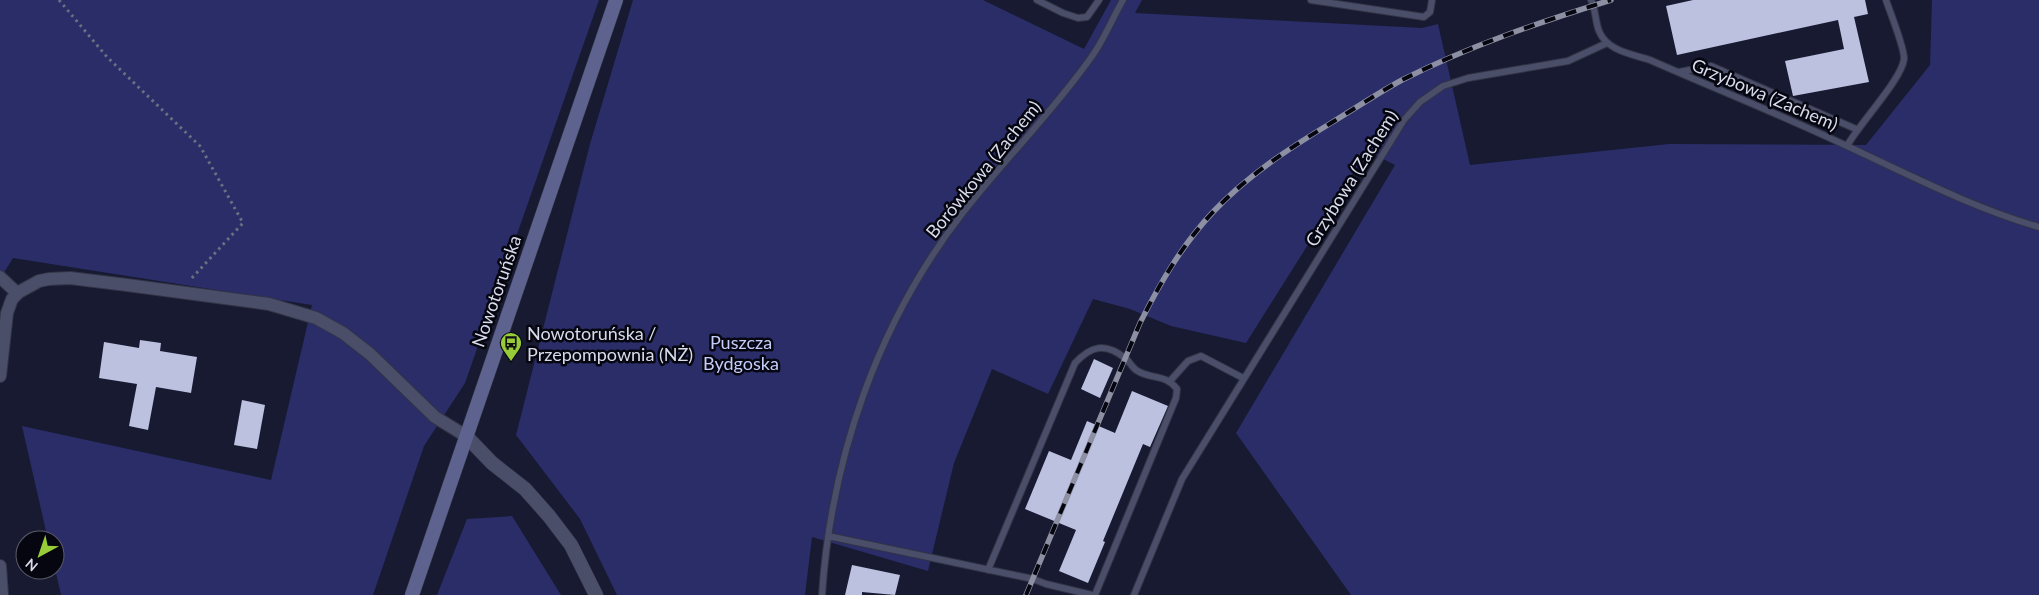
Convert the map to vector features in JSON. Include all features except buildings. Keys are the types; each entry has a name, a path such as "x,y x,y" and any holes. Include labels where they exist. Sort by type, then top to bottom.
{"main road":[{"name":"Nowotoruńska","path":"412,595 616,0"}],"street":[{"path":"0,277 17,293"},
{"path":"0,376 7,313 12,299 17,293 39,281 59,278 269,304 316,318 344,333 370,354 436,417 466,436 492,463 525,489 571,545 596,595"},
{"path":"0,566 2,595"}],"lane":[{"path":"1037,0 1078,18 1087,17 1099,0"},
{"name":"Borówkowa (Zachem)","path":"822,595 828,536 842,461 863,395 897,317 921,275 961,215 1052,108 1091,58 1123,0"},
{"path":"1311,0 1424,17 1430,12 1432,0"},
{"path":"1591,0 1599,31 1607,43"},
{"path":"1847,146 1856,129 1901,72 1904,58 1886,0"},
{"name":"Grzybowa (Zachem)","path":"1134,595 1182,479 1243,378 1404,120 1420,102 1443,86 1468,78 1568,61 1607,43 1620,51 1678,72 1847,146 1958,197 2008,218 2039,227"},
{"path":"1678,72 1711,66 1856,129"},
{"path":"828,536 988,570 1093,595 1176,398 1177,389 1170,381 1136,370 1125,358 1107,348 1095,347 1085,353 1075,363 988,570"},
{"path":"1170,381 1188,361 1201,356 1243,378"}],"path":[{"path":"59,0 107,57 200,146 243,223 179,292"}],"green space":[{"path":"0,0 599,0 465,383 424,446 373,595 61,595 58,580 65,580 65,530 46,530 22,426 271,480 312,305 13,258 0,279"},
{"name":"Puszcza Bydgoska","path":"633,0 983,0 1084,49 1111,0 1142,0 1135,13 1422,28 1438,24 1470,165 1669,144 1866,145 1930,65 1932,0 2039,0 2039,595 1351,595 1236,433 1395,165 1367,151 1246,343 1171,326 1130,309 1093,299 1048,394 992,369 954,463 928,571 812,537 805,595 617,595 580,519 516,435 590,144"},
{"path":"512,516 561,595 437,595 467,519"}],"railway":[{"path":"1026,595 1140,323 1172,265 1213,212 1254,175 1284,153 1402,80 1453,56 1505,36 1611,0"}],"place":[{"name":"Nowotoruńska / Przepompownia (NŻ)","path":"511,362"}]}
